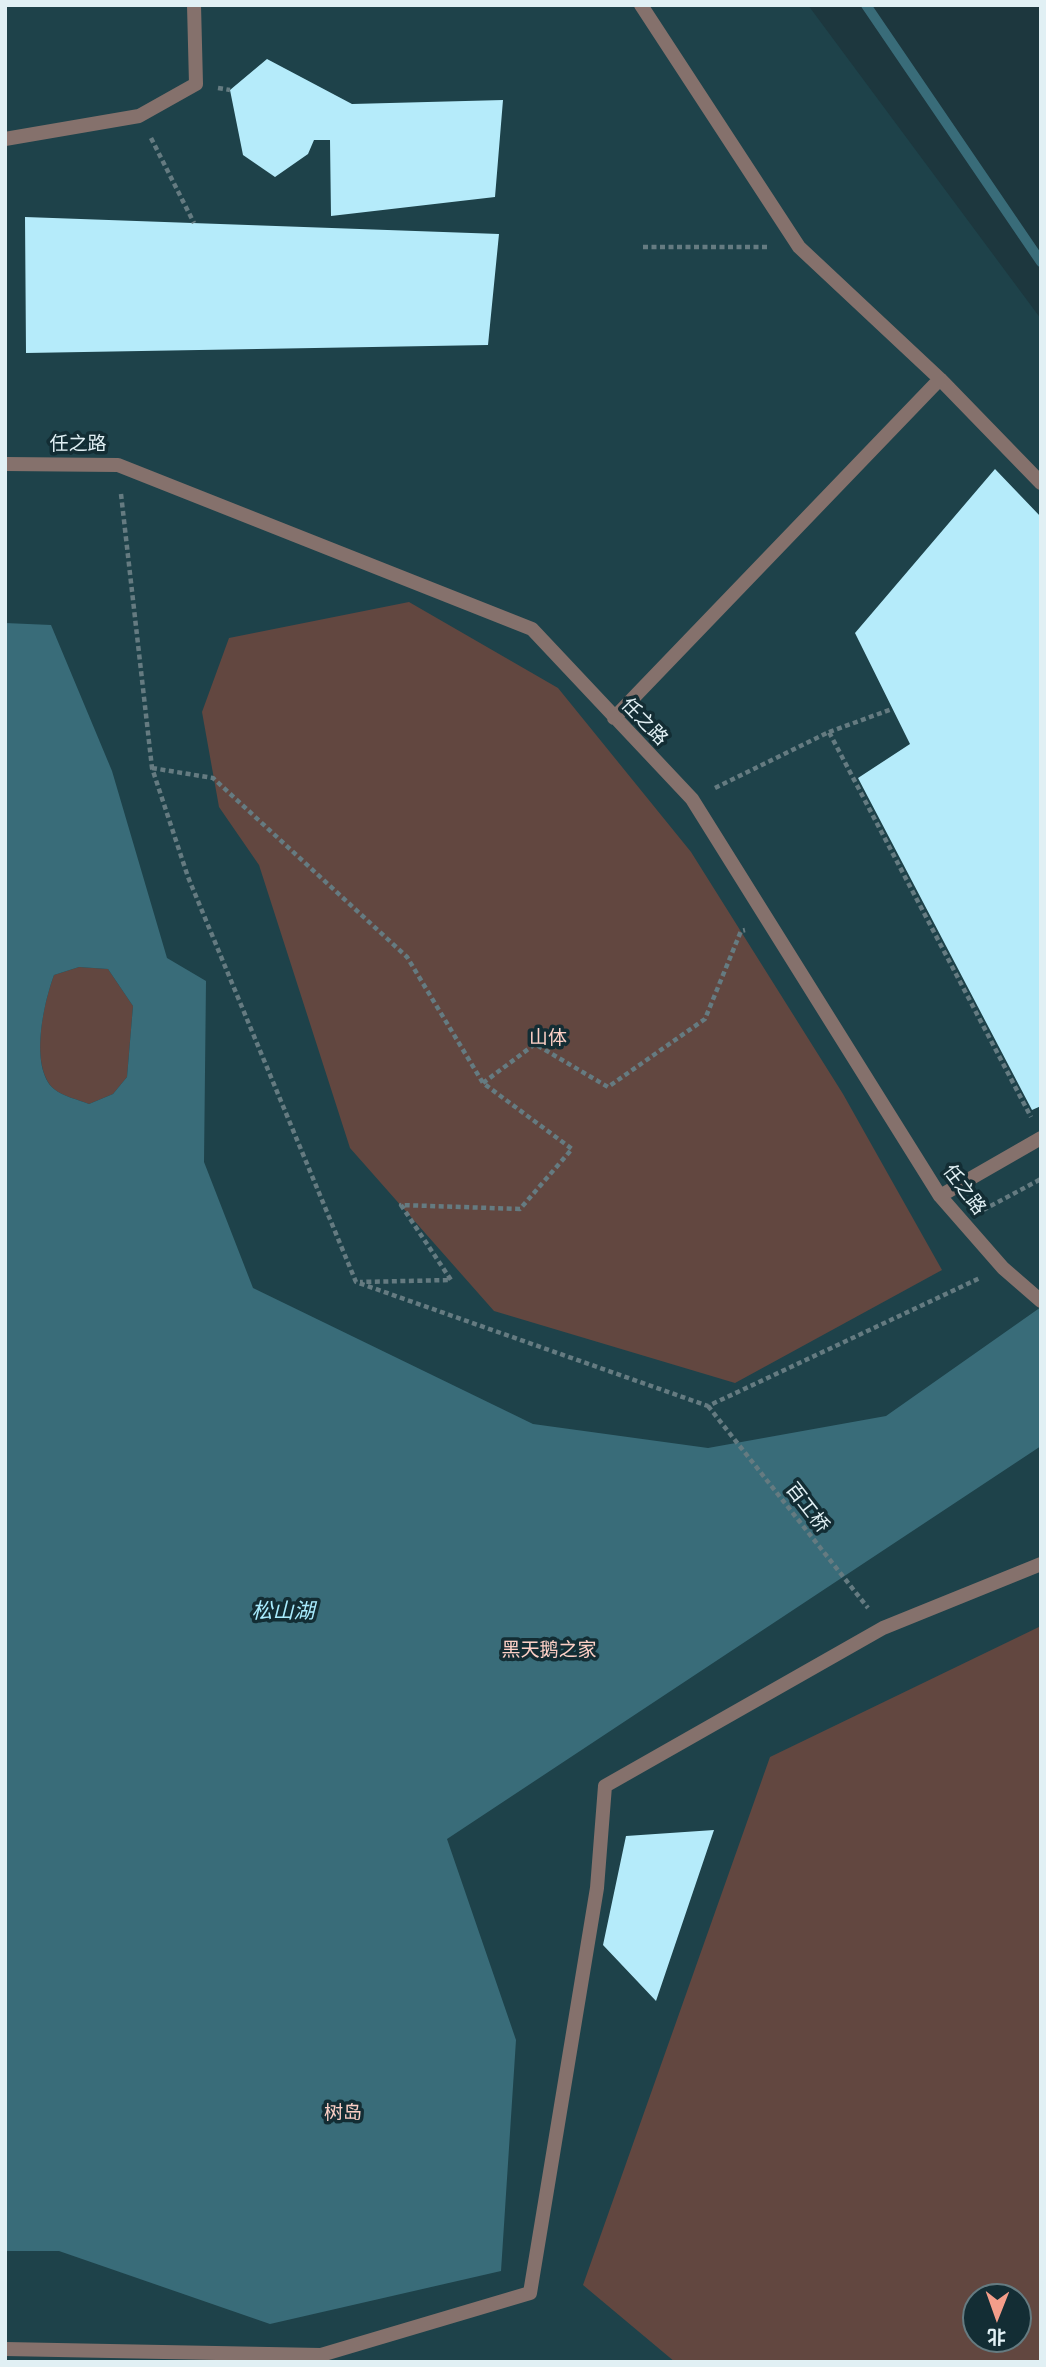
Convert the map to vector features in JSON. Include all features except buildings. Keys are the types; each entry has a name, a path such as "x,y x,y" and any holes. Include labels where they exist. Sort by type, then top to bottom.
{"street":[{"path":"5,139 139,116 197,84 194,5"},
{"path":"642,5 799,247 940,379 1041,483"},
{"path":"614,718 940,379"},
{"name":"任之路","path":"5,464 118,465 532,629 692,799 940,1196 1003,1268 1041,1301"},
{"path":"940,1196 1041,1138"},
{"path":"5,2349 321,2355 530,2293 597,1888 605,1786 883,1628 1041,1564"}],"path":[{"path":"139,116 194,223"},
{"path":"643,247 799,247"},
{"path":"118,465 152,768 188,877 356,1282 708,1406 1003,1268"},
{"path":"692,799 829,732 892,709"},
{"path":"829,732 1034,1123"},
{"path":"152,768 213,778 407,957 483,1083 572,1149 520,1209 401,1205 451,1280 356,1282"},
{"path":"483,1083 535,1044 608,1087 705,1019 741,931"},
{"path":"962,1221 1041,1179"},
{"name":"百工桥","path":"708,1406 883,1628"}],"shaded area":[{"path":"5,5 808,5 1041,319 1041,2362 5,2362"}],"green space":[{"name":"山体","path":"409,602 558,688 691,852 843,1094 942,1270 735,1383 494,1311 350,1148 259,865 219,807 202,712 229,638"},
{"path":"79,967 108,969 133,1006 127,1077 113,1094 89,1104 54,1089 46,1079 40,1050 43,1017 54,975"},
{"path":"1041,1626 1041,2362 675,2362 583,2285 770,1757"}],"water":[{"name":"松山湖","path":"5,623 51,625 112,771 167,958 206,981 204,1162 253,1288 533,1424 708,1448 886,1416 1041,1307 1041,1446 447,1839 516,2040 501,2271 270,2324 59,2251 5,2251","holes":["79,967 108,969 133,1006 127,1077 113,1094 89,1104 57,1091 46,1079 40,1050 43,1017 54,975"]}],"waterway":[{"path":"866,5 1041,262"}],"park label":[{"name":"黑天鹅之家","path":"549,1651"},
{"name":"树岛","path":"343,2114"}]}
